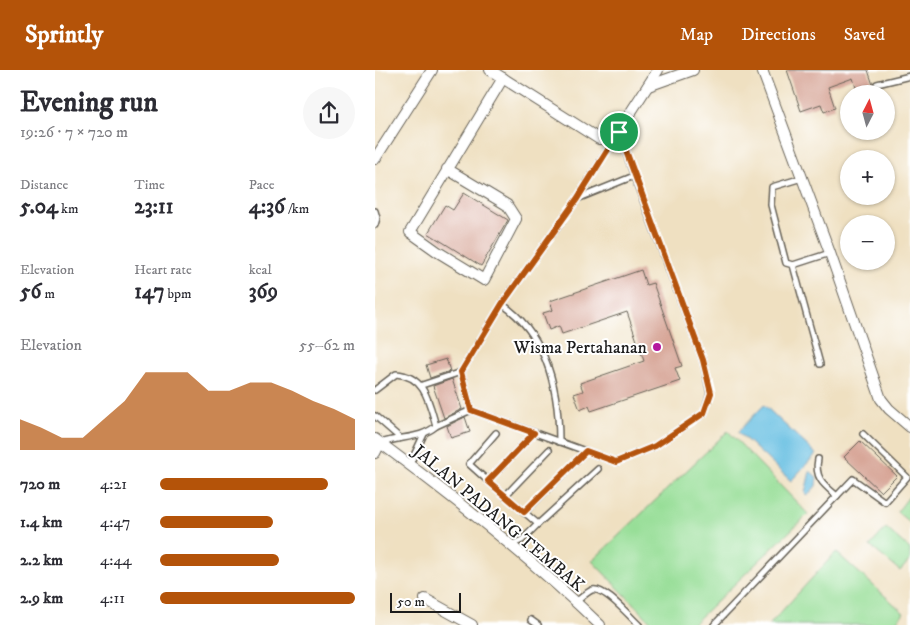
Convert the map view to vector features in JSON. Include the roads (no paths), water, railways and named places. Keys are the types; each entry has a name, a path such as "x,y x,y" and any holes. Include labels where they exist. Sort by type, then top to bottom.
{"street":[{"path":"375,159 432,70"},
{"path":"490,70 599,139 610,138 619,132 658,70"},
{"path":"648,86 688,70"},
{"path":"761,70 830,253 881,399 889,409 910,427"},
{"path":"447,169 507,205 516,220 484,280 438,252 410,232 447,169 503,78"},
{"path":"375,454 378,441"},
{"name":"JALAN PADANG TEMBAK","path":"378,441 410,464 511,545 600,625"},
{"path":"425,600 472,625"}],"lane":[{"path":"877,84 910,76"},
{"path":"378,441 424,434 436,426 471,410 616,462 655,446 704,413 711,393 703,360 619,132"},
{"path":"422,385 461,372 502,304 577,199 619,132"},
{"path":"577,199 634,176"},
{"path":"802,178 773,187 771,195 771,205 786,264 793,265 830,253"},
{"path":"375,211 377,218 375,225"},
{"path":"793,265 821,364"},
{"path":"502,304 526,326 543,352 553,386 558,417 559,442"},
{"path":"461,372 471,410"},
{"path":"375,390 396,374 406,375 422,385 436,426"},
{"path":"375,416 399,437"},
{"path":"496,433 469,464 538,524"},
{"path":"488,481 534,433"},
{"path":"410,464 424,434"},
{"path":"715,625 853,479 885,502 907,478 863,434"},
{"path":"505,496 549,450"},
{"path":"524,512 586,451"},
{"path":"817,459 817,471 821,483 837,496"},
{"path":"511,545 522,540 598,469"},
{"path":"576,602 591,590 597,589 605,592 639,625"},
{"path":"531,620 538,625"}],"water":[{"path":"764,405 816,454 791,481 738,432"},
{"path":"810,471 817,477 816,486 807,496 805,493"}],"place":[{"name":"Wisma Pertahanan","path":"657,347"}]}
